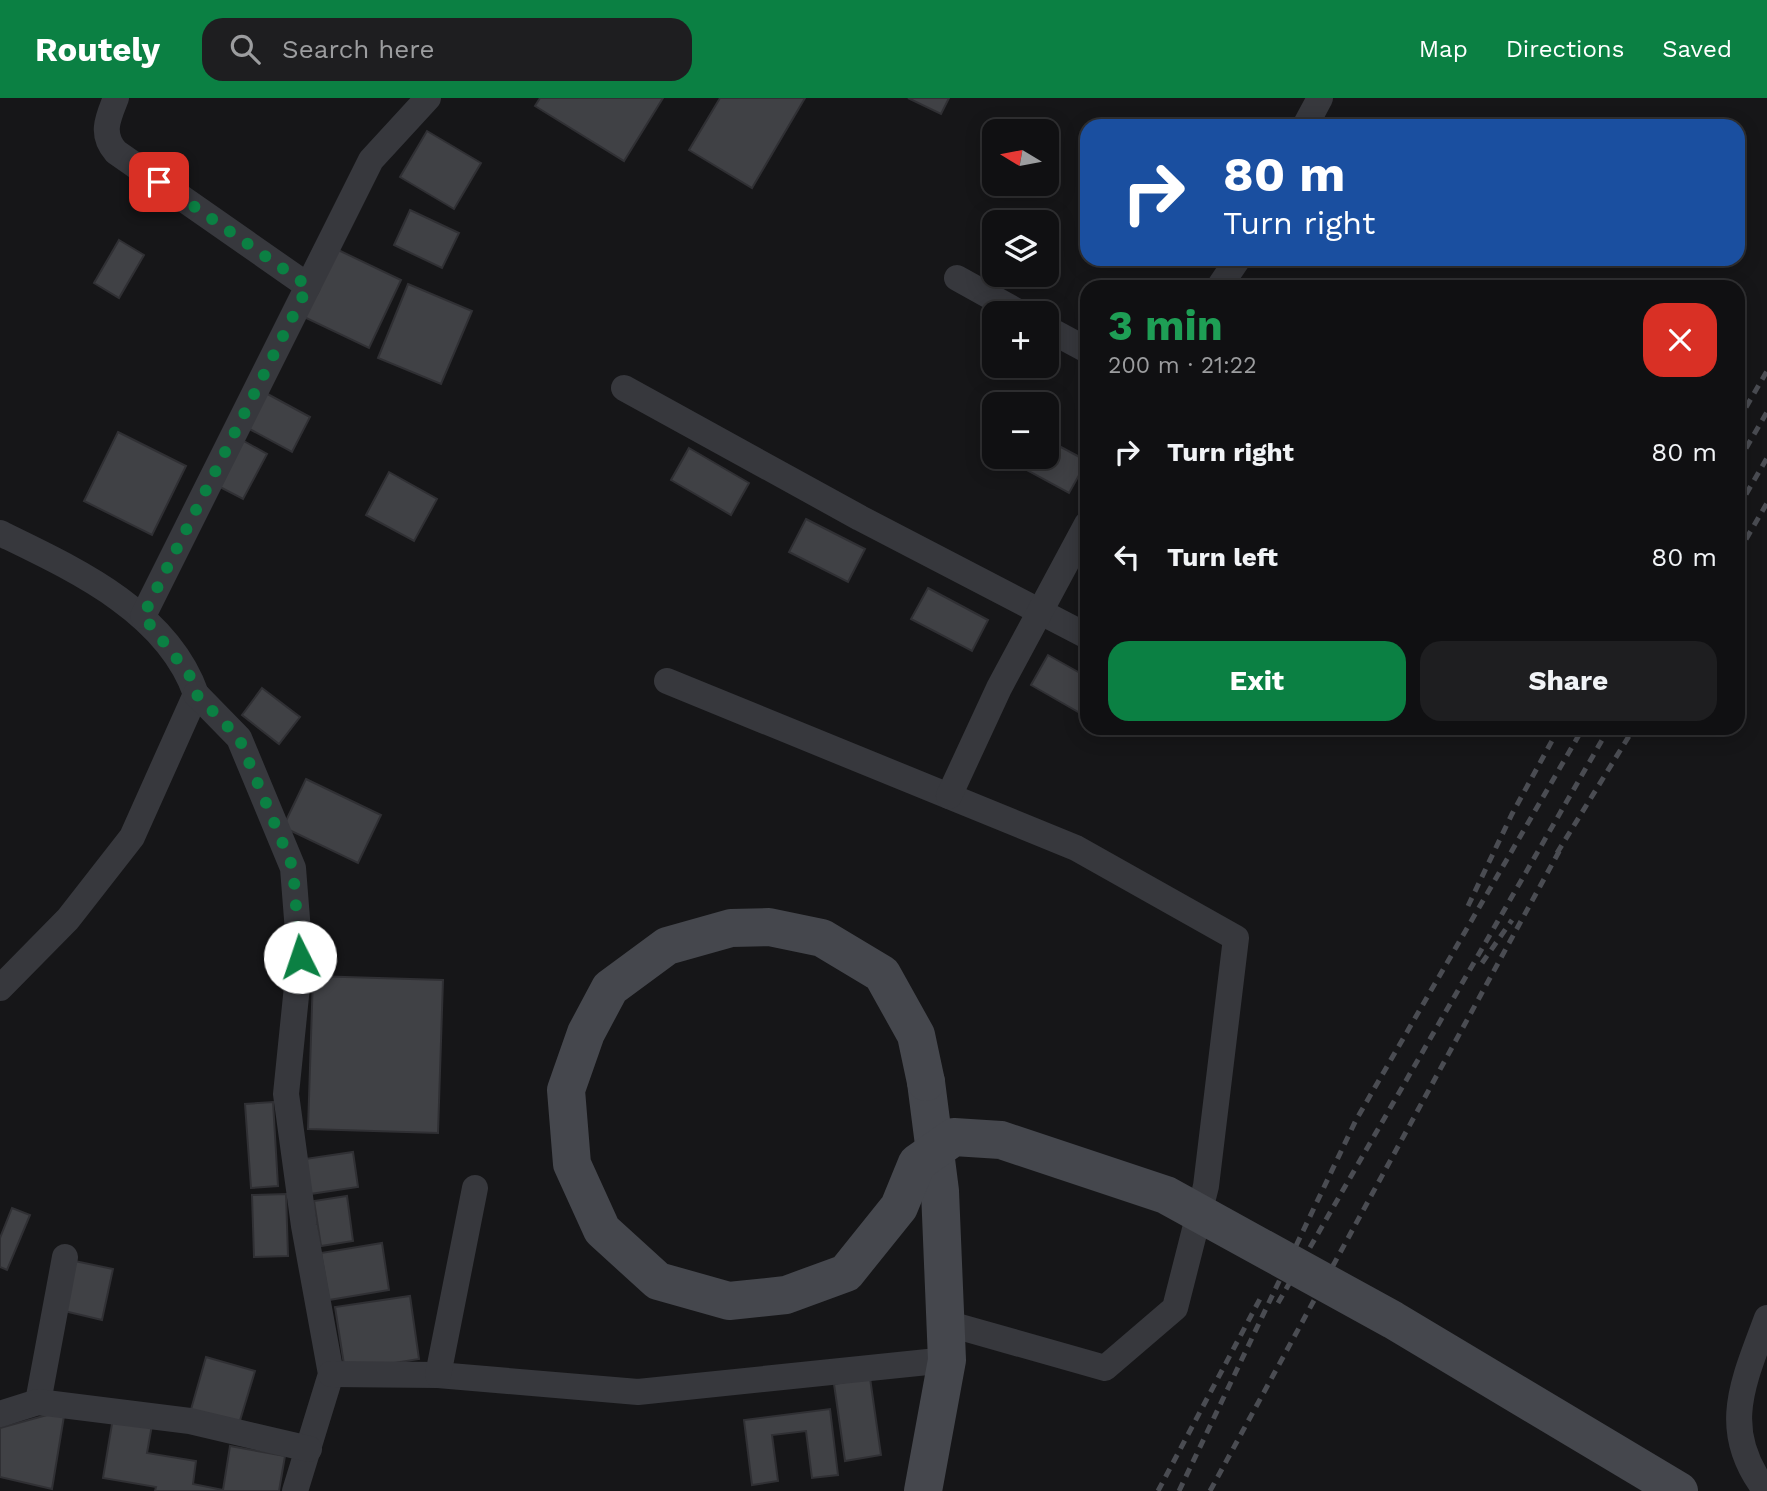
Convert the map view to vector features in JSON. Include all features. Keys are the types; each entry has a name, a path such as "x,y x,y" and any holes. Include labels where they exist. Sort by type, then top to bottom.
{"main road":[{"path":"923,1491 946,1342 940,1191 926,1082 916,1035 882,974 822,938 769,927 731,928 667,946 610,988 586,1033 566,1090 572,1164 602,1230 658,1281 729,1301 786,1295 846,1273 899,1207 918,1163 954,1137 1000,1140 1166,1195 1393,1320 1679,1491"}],"street":[{"path":"116,98 105,130 108,143 116,152 308,286"},
{"path":"143,616 371,160 428,98"},
{"path":"1310,119 1320,98"},
{"path":"957,278 998,301"},
{"path":"1059,335 1080,346"},
{"path":"624,388 860,518 1080,632"},
{"path":"0,533 84,576 143,616 189,674 196,694 239,738 293,868 300,957 286,1094 304,1226 331,1374 295,1491"},
{"path":"948,796 999,688 1080,537"},
{"path":"331,1374 438,1375 638,1392 946,1342 1105,1368 1175,1308 1206,1186 1236,938 1076,848 667,681"},
{"path":"0,988 68,919 132,837 196,694"},
{"path":"438,1375 475,1188"},
{"path":"38,1402 65,1257"},
{"path":"1766,1491 1752,1473 1740,1443 1738,1418 1742,1389 1767,1318"},
{"path":"0,1414 38,1402 190,1422 309,1449"}],"building":[{"path":"540,98 663,98 624,161 535,106"},
{"path":"720,98 805,98 752,188 689,150"},
{"path":"908,98 949,98 941,114"},
{"path":"427,131 481,163 454,209 400,177"},
{"path":"410,210 459,233 442,268 394,245"},
{"path":"119,240 144,255 119,298 94,283"},
{"path":"334,248 401,280 369,348 302,316"},
{"path":"408,284 472,311 441,384 378,358"},
{"path":"262,391 310,417 292,452 244,426"},
{"path":"118,432 186,466 152,535 84,501"},
{"path":"242,440 267,454 243,499 218,486"},
{"path":"1059,446 1080,457 1080,473 1069,493 1025,469 1059,469"},
{"path":"689,448 749,483 731,515 671,480"},
{"path":"389,472 437,499 414,541 366,515"},
{"path":"806,519 865,549 848,582 789,552"},
{"path":"928,588 988,620 972,651 911,619"},
{"path":"1048,655 1080,673 1080,713 1031,685"},
{"path":"262,688 300,717 279,744 242,715"},
{"path":"306,779 381,815 358,863 283,827"},
{"path":"313,976 443,980 438,1133 308,1129"},
{"path":"273,1102 278,1186 251,1188 245,1104"},
{"path":"353,1152 358,1187 310,1194 305,1159"},
{"path":"286,1194 288,1256 254,1257 252,1195"},
{"path":"347,1196 353,1241 321,1246 314,1201"},
{"path":"12,1208 30,1215 7,1270 0,1267 0,1238"},
{"path":"382,1243 389,1290 329,1300 321,1253"},
{"path":"70,1260 113,1269 102,1320 60,1310"},
{"path":"410,1296 419,1359 345,1371 335,1307"},
{"path":"206,1357 255,1371 238,1427 190,1413"},
{"path":"870,1378 881,1455 845,1461 834,1384"},
{"path":"830,1409 838,1475 812,1478 806,1431 772,1435 778,1481 752,1485 744,1420"},
{"path":"65,1410 52,1489 0,1477 0,1428"},
{"path":"113,1418 152,1425 147,1453 196,1461 193,1484 223,1490 230,1446 285,1456 279,1491 155,1491 156,1487 103,1478"}],"railway":[{"path":"1745,409 1767,371"},
{"path":"1745,450 1767,412"},
{"path":"1745,496 1767,458"},
{"path":"1745,541 1767,503"},
{"path":"1468,906 1512,814 1555,735"},
{"path":"1179,1491 1356,1120 1579,735"},
{"path":"1278,1303 1605,735"},
{"path":"1557,853 1630,735"},
{"path":"1210,1491 1562,846"},
{"path":"1482,963 1512,920"},
{"path":"1158,1491 1261,1297"}],"route":[{"path":"159,182 308,286 143,616 189,674 196,694 239,738 293,868 300,957"}]}
